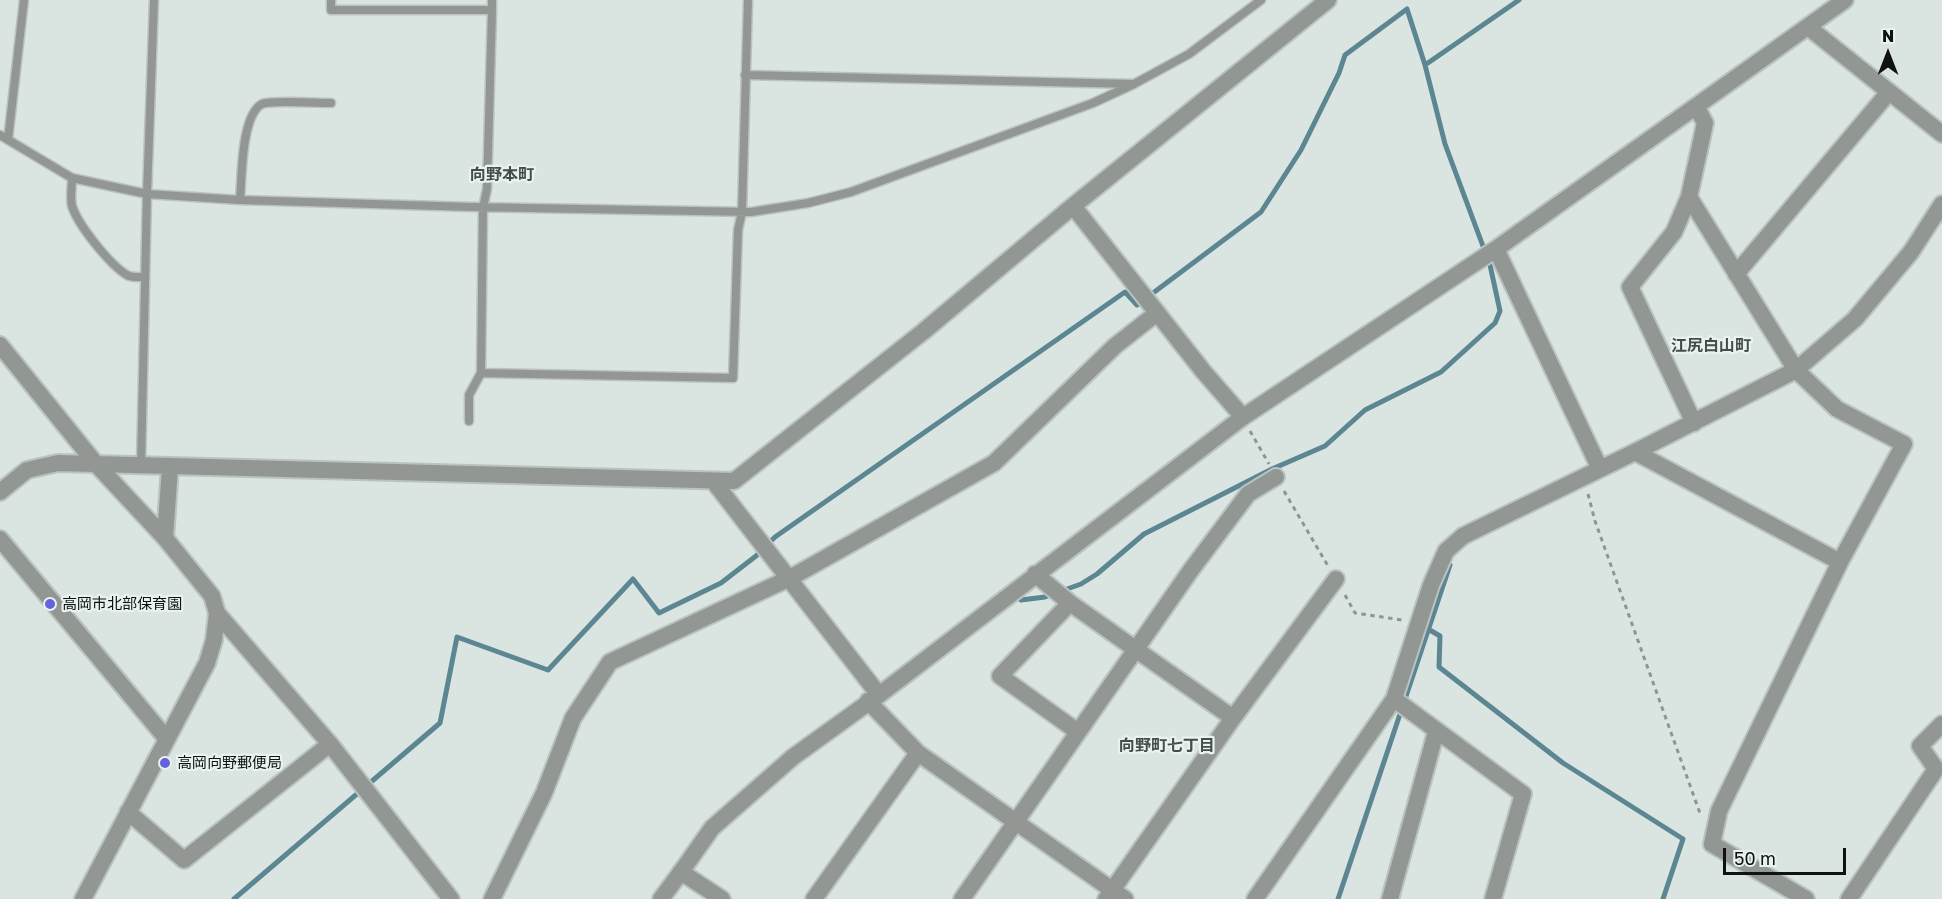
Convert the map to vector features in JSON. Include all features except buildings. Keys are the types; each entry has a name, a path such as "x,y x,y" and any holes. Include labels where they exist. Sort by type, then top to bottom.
{"street":[{"path":"0,492 27,470 58,463 734,481 924,331 1073,206 1328,0"},
{"path":"661,899 712,828 793,757 1243,417 1496,249 1845,0"},
{"path":"1808,27 1942,134"},
{"path":"1736,274 1889,92"},
{"path":"1694,423 1630,287 1674,232 1689,197 1705,123 1696,106"},
{"path":"1689,197 1796,370 1837,409 1904,444 1840,562 1719,811 1713,844 1796,897"},
{"path":"1256,899 1394,699 1431,585 1446,551 1463,536 1584,478 1796,370 1855,319 1911,252 1942,204"},
{"path":"1073,206 1203,372 1243,417"},
{"path":"1496,249 1600,469"},
{"path":"492,899 544,793 573,718 610,662 790,578 994,463 1115,346 1157,313"},
{"path":"0,345 96,464 165,538 212,596 217,614 214,640 207,663 83,899"},
{"path":"1635,452 1840,562"},
{"path":"165,538 170,467"},
{"path":"962,899 1191,570 1248,494 1276,477"},
{"path":"714,482 790,578 873,698 918,753 1017,823 1114,896 1233,718 1336,579"},
{"path":"0,539 166,738"},
{"path":"1035,574 1070,603 1233,718"},
{"path":"1070,603 999,676 1078,732"},
{"path":"217,614 330,744 451,899"},
{"path":"1394,699 1523,794 1493,899"},
{"path":"1850,899 1936,769 1920,746 1942,724"},
{"path":"1390,899 1436,732"},
{"path":"128,812 184,860 330,744"},
{"path":"814,899 918,753"},
{"path":"681,872 722,899"}],"lane":[{"path":"24,0 4,137 72,178 147,195 240,200 483,208 742,212 808,203 851,192 1093,103 1189,54 1261,0"},
{"path":"141,466 154,0"},
{"path":"331,0 331,10 492,10"},
{"path":"469,421 469,395 482,373 483,208 487,189 492,0"},
{"path":"482,373 733,378 738,230 742,212 748,0"},
{"path":"745,75 1134,84"},
{"path":"240,200 246,134 255,110 264,103 331,103"},
{"path":"72,178 71,203 86,233 116,267 129,276 145,277"}],"path":[{"path":"1243,417 1355,613 1419,623"},
{"path":"1584,478 1595,520 1701,818"}],"waterway":[{"path":"1425,65 1519,0"},
{"path":"234,899 440,723 457,637 548,670 633,579 659,613 721,583 756,556 775,537 1125,292 1137,305 1261,212 1301,150 1339,73 1345,55 1407,9 1425,65 1445,144 1490,265 1500,311 1495,323 1441,372 1365,410 1325,446 1272,469 1144,534 1097,574 1081,584 1045,597 1021,600"},
{"path":"1338,899 1450,565"},
{"path":"1428,629 1440,636 1439,667 1563,763 1683,839 1663,899"}],"place":[{"name":"高岡市北部保育園","path":"50,604"},
{"name":"高岡向野郵便局","path":"165,763"}],"district":[{"name":"向野本町","path":"502,175"},
{"name":"江尻白山町","path":"1711,346"},
{"name":"向野町七丁目","path":"1167,746"}]}
